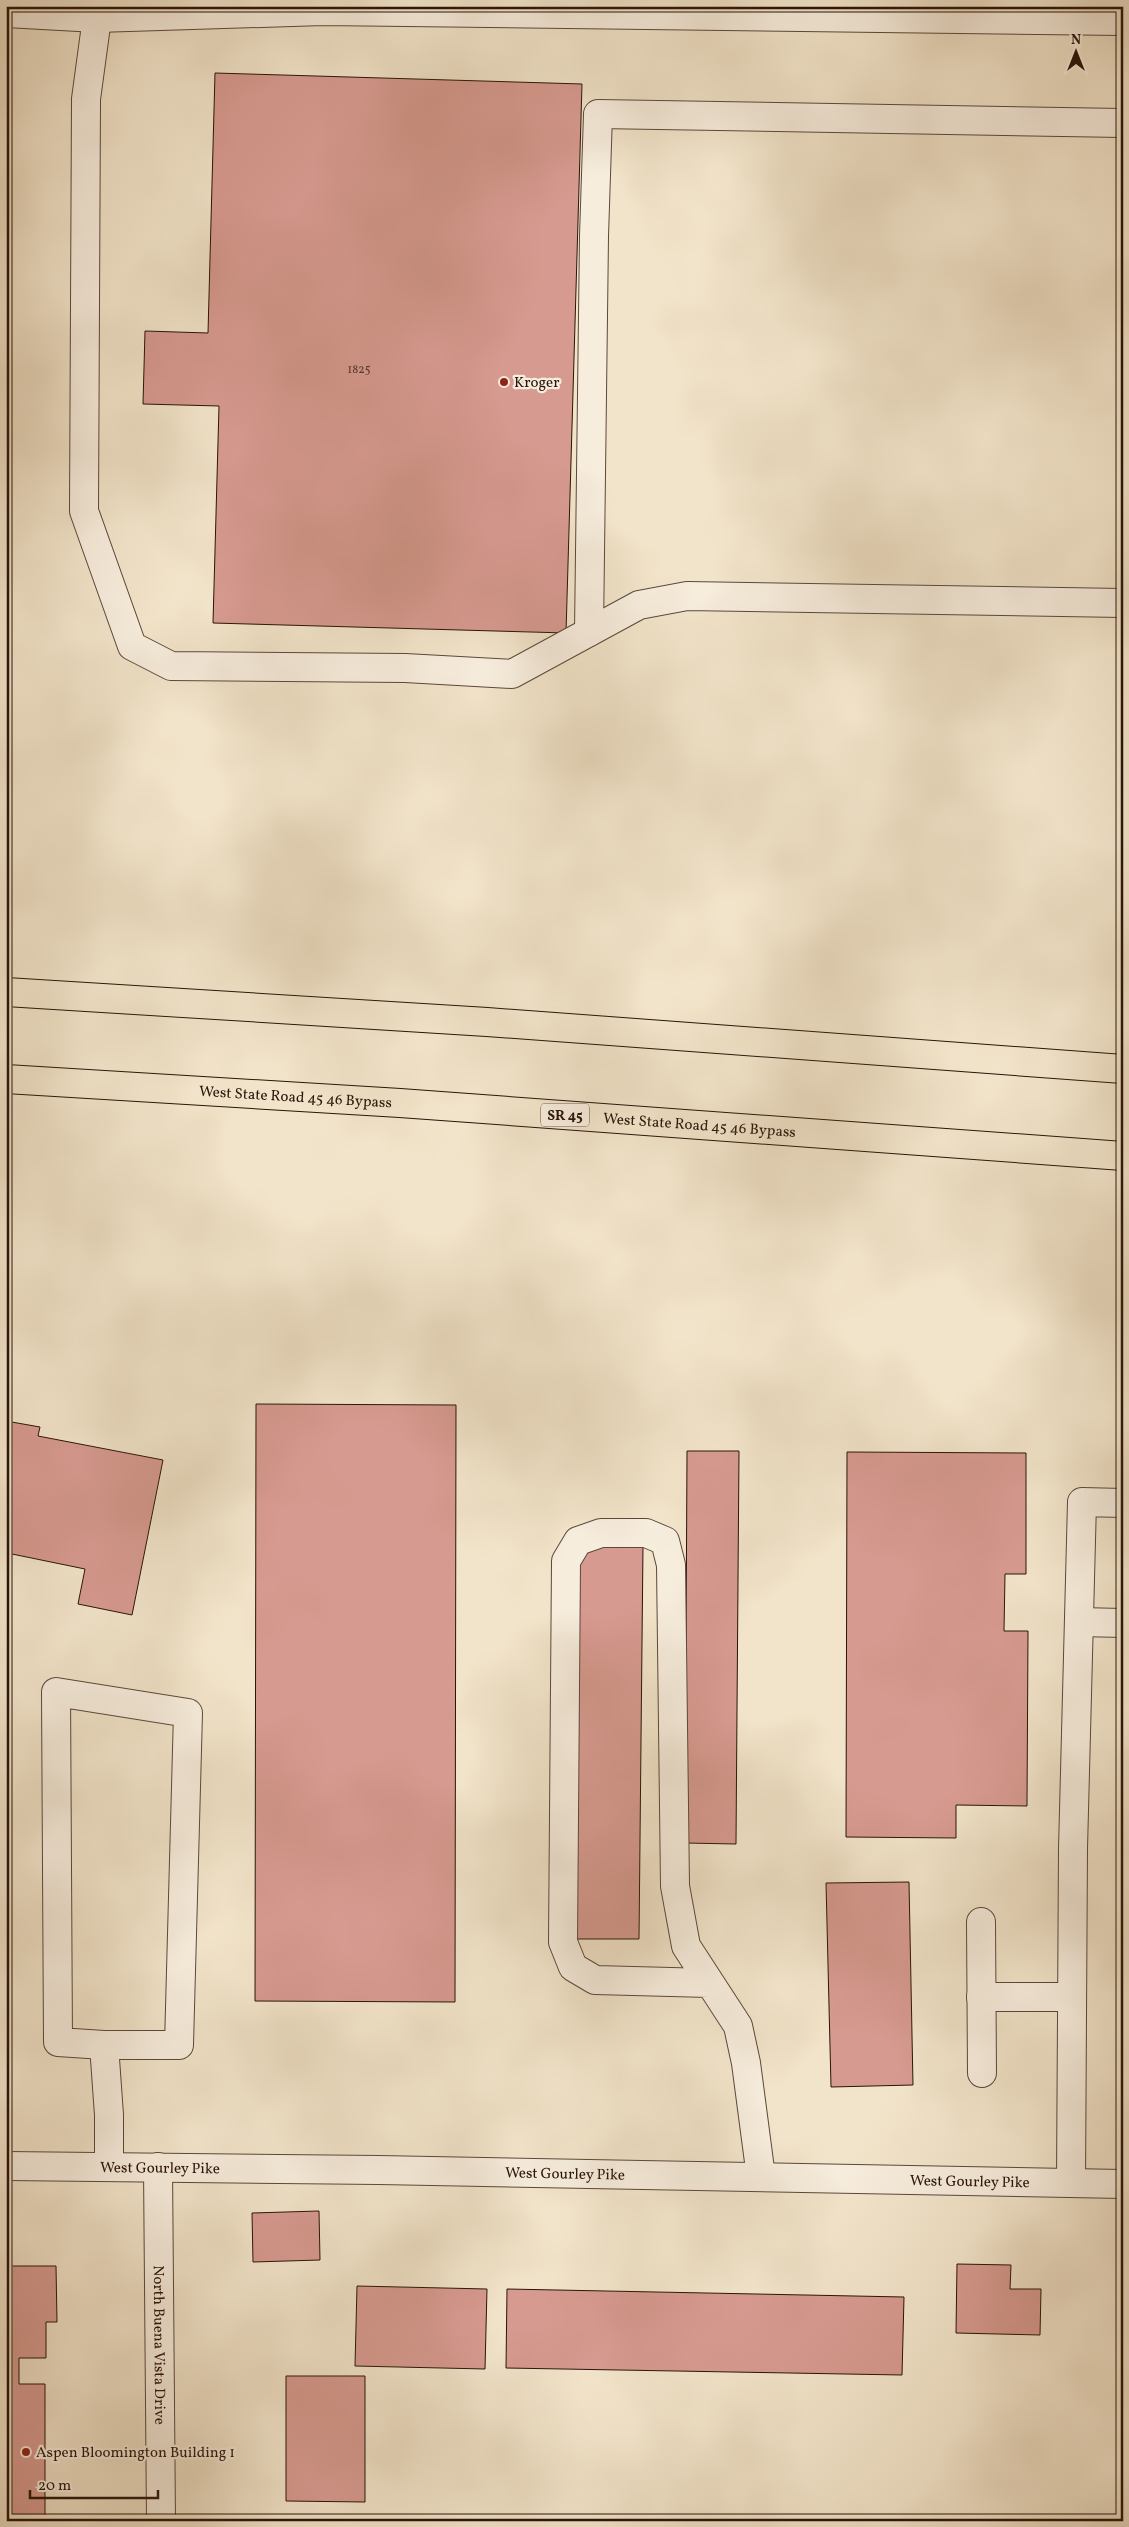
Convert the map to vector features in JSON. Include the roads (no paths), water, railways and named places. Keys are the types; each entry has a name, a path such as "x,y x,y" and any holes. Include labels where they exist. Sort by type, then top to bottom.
{"highway":[{"path":"6,992 487,1022 1123,1069"},
{"name":"West State Road 45 46 Bypass","path":"6,1079 400,1103 1123,1156"}],"street":[{"path":"19,13 97,18 323,9 1123,20"},
{"path":"97,18 86,99 84,511 132,646 171,666 405,668 512,674 640,605 687,596 1123,603"},
{"path":"589,632 594,236 598,114 1123,123"},
{"path":"1071,2183 1072,1997 1082,1502 1123,1503"},
{"path":"710,1982 595,1980 573,1967 563,1942 566,1561 578,1541 601,1533 646,1533 665,1541 672,1565 675,1886 686,1946 710,1982 738,2026 746,2063 761,2177"},
{"path":"1079,1622 1123,1623"},
{"path":"56,1692 188,1713 179,2045 104,2045 58,2042 56,1692"},
{"path":"981,1922 982,2073"},
{"path":"981,1997 1072,1997"},
{"path":"104,2045 108,2115 108,2167"},
{"name":"West Gourley Pike","path":"6,2166 1123,2184"},
{"name":"North Buena Vista Drive","path":"158,2167 161,2521"}],"place":[{"name":"Kroger","path":"504,382"},
{"name":"Aspen Bloomington Building 1","path":"26,2452"}]}
